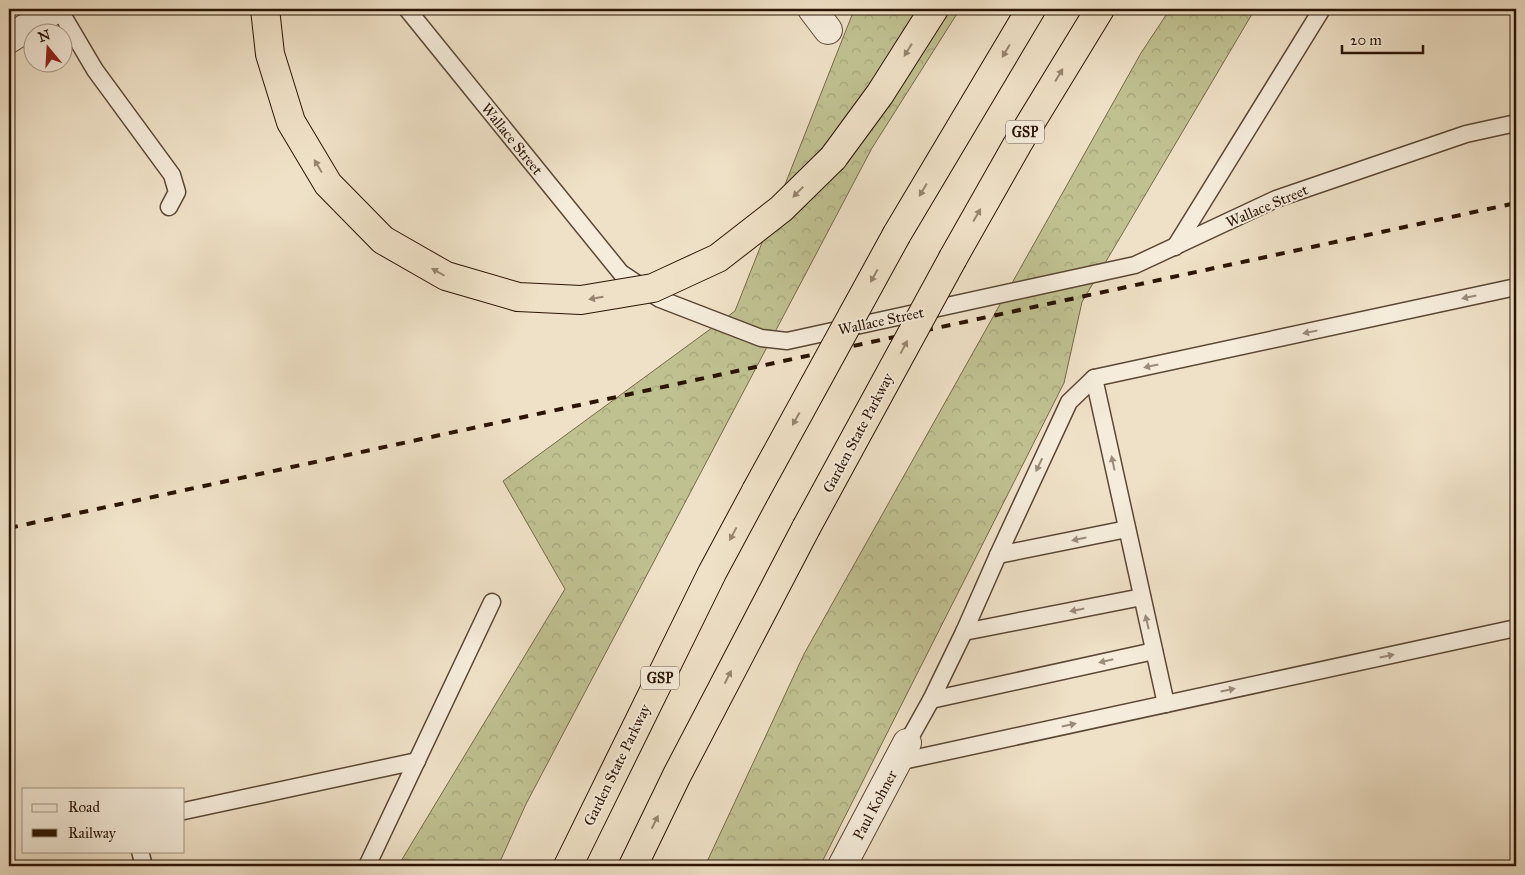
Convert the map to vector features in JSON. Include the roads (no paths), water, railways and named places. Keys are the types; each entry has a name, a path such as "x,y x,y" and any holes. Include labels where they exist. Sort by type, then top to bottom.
{"highway":[{"path":"265,9 270,54 291,122 328,184 383,240 446,276 518,297 581,300 652,288 661,284 718,258 781,209 833,158 880,94 934,9"},
{"name":"Garden State Parkway","path":"568,866 708,582 756,491 897,234 1031,9"},
{"name":"Garden State Parkway","path":"634,866 699,733 806,528 953,258 1017,145 1100,9"}],"street":[{"path":"9,39 55,9"},
{"path":"812,9 828,30"},
{"name":"Paul Kohner","path":"842,866 903,752"}],"lane":[{"path":"59,9 95,70 172,175 177,192 169,207"},
{"name":"Wallace Street","path":"407,9 620,273 660,299 761,338 787,341 1136,265 1276,199 1466,134 1516,123"},
{"path":"1176,247 1322,9"},
{"path":"903,752 964,632 1068,402 1094,378 1516,287"},
{"path":"1094,378 1166,704"},
{"path":"998,555 1127,529"},
{"path":"964,632 1142,597"},
{"path":"367,866 492,602"},
{"path":"903,752 1022,735 1516,628"},
{"path":"931,700 1154,651"},
{"path":"185,811 417,760"},
{"path":"140,852 144,866"}],"railway":[{"path":"9,528 1516,203"}]}
